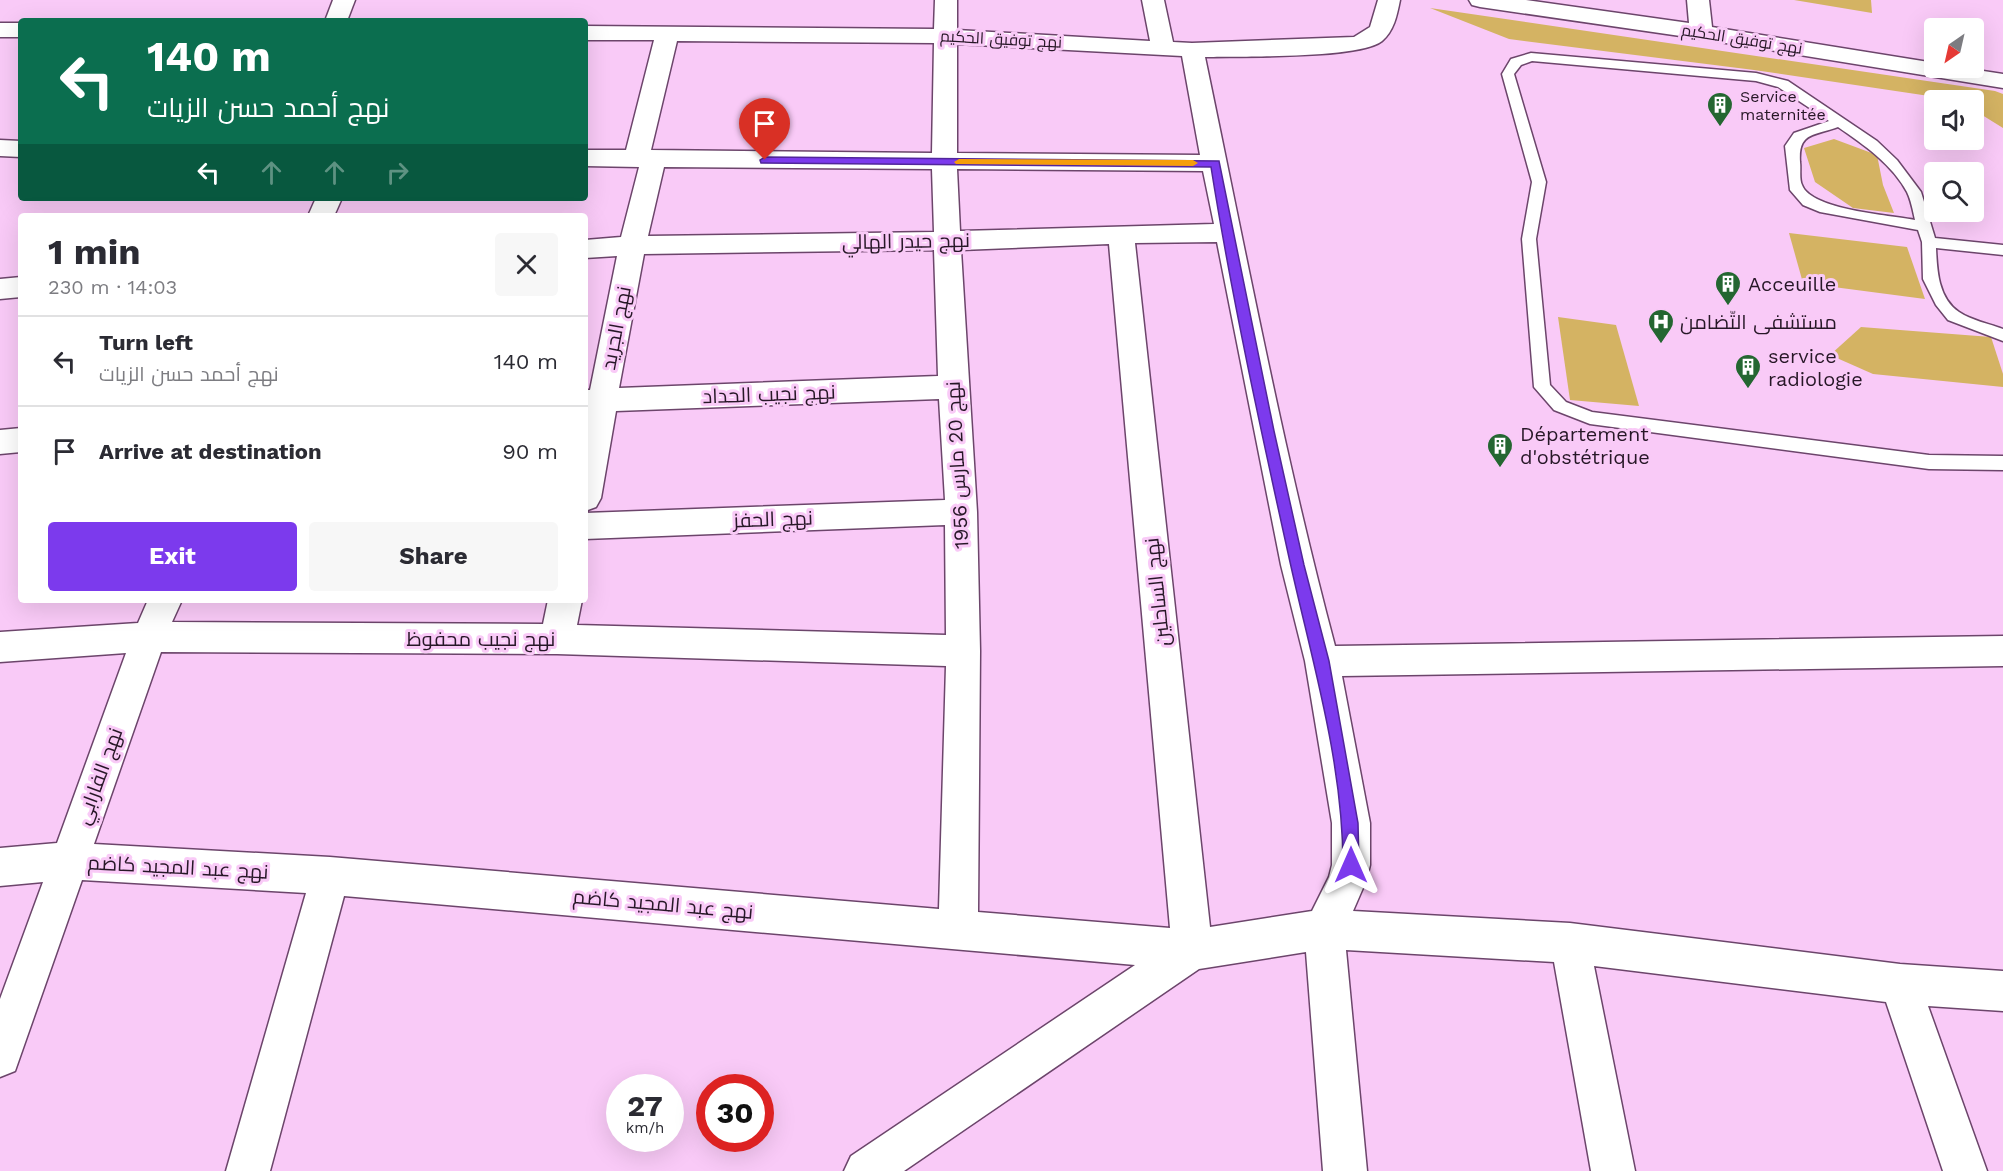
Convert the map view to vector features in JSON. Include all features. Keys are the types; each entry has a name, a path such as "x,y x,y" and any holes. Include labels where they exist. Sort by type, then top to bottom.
{"street":[{"path":"337,18 344,0"},
{"name":"نهج 20 مارس 1956","path":"946,0 944,162 946,242 961,512 963,651 958,929"},
{"path":"1153,0 1177,49 1215,163 1227,233 1277,476 1322,661 1351,823 1351,865 1347,881 1323,929 1345,1171"},
{"name":"نهج توفيق الحكيم","path":"588,33 945,36 1177,49 1342,46 1366,42 1377,36 1385,23 1389,0"},
{"name":"نهج توفيق الحكيم","path":"1480,0 1605,10 1701,32 2003,81"},
{"path":"1698,0 1701,32"},
{"path":"0,30 18,30"},
{"name":"نهج الجريد","path":"588,462 593,401 634,245 645,159 667,34"},
{"path":"0,148 18,149"},
{"path":"588,158 1215,163"},
{"name":"نهج حيدر الهالي","path":"588,249 634,245 946,242 1121,234 1227,233"},
{"name":"نهج الساحلين","path":"1121,234 1141,449 1172,724 1192,950"},
{"path":"0,289 18,287"},
{"name":"نهج نجيب الحداد","path":"593,401 953,387"},
{"path":"0,442 18,440"},
{"name":"نهج الحفز","path":"588,526 961,512"},
{"name":"نهج الفارابي","path":"0,1056 68,861 149,637 164,603"},
{"path":"557,639 564,603"},
{"name":"نهج نجيب محفوظ","path":"0,647 149,637 557,639 963,651"},
{"path":"1322,661 2003,651"},
{"name":"نهج عبد المجيد كاضم","path":"0,867 68,861 330,876 1192,950 1323,929 1570,943 1900,984 2003,991"},
{"path":"248,1171 330,876"},
{"path":"1570,943 1613,1171"},
{"path":"866,1171 1192,950"},
{"path":"1900,984 1965,1171"}],"lane":[{"path":"2003,335 1953,316 1941,301 1930,279 1929,242 1914,192 1892,164 1872,144 1783,84 1756,77 1531,57 1516,62 1508,74 1539,183 1529,239 1542,387 1560,406 1590,418 1929,462 2003,463"},
{"path":"1840,122 1799,136 1792,146 1795,187 1808,202 1825,209 1924,226"},
{"path":"1929,242 2003,250"}],"shaded area":[{"path":"1794,0 1871,0 1872,13"},
{"path":"1430,8 1995,91 2003,94 2003,128 1984,116 1984,90 1924,90 1924,95 1754,70 1509,39"},
{"path":"1834,139 1877,155 1883,185 1894,213 1853,208 1815,182 1804,148"},
{"path":"1789,233 1907,247 1925,299 1803,283"},
{"path":"1558,317 1616,325 1639,406 1570,400"},
{"path":"1861,327 1991,337 2003,374 2003,387 1873,374 1830,355"}],"slow traffic":[{"path":"959,162 1193,163"}],"place":[{"name":"Service maternitée","path":"1720,128"},
{"name":"Acceuille","path":"1728,307"},
{"name":"مستشفى التّضامن","path":"1661,345"},
{"name":"service radiologie","path":"1748,390"},
{"name":"Département d'obstétrique","path":"1500,469"}],"route":[{"path":"765,160 1215,163 1227,233 1268,431 1297,565 1322,661 1351,823 1351,865"}]}
